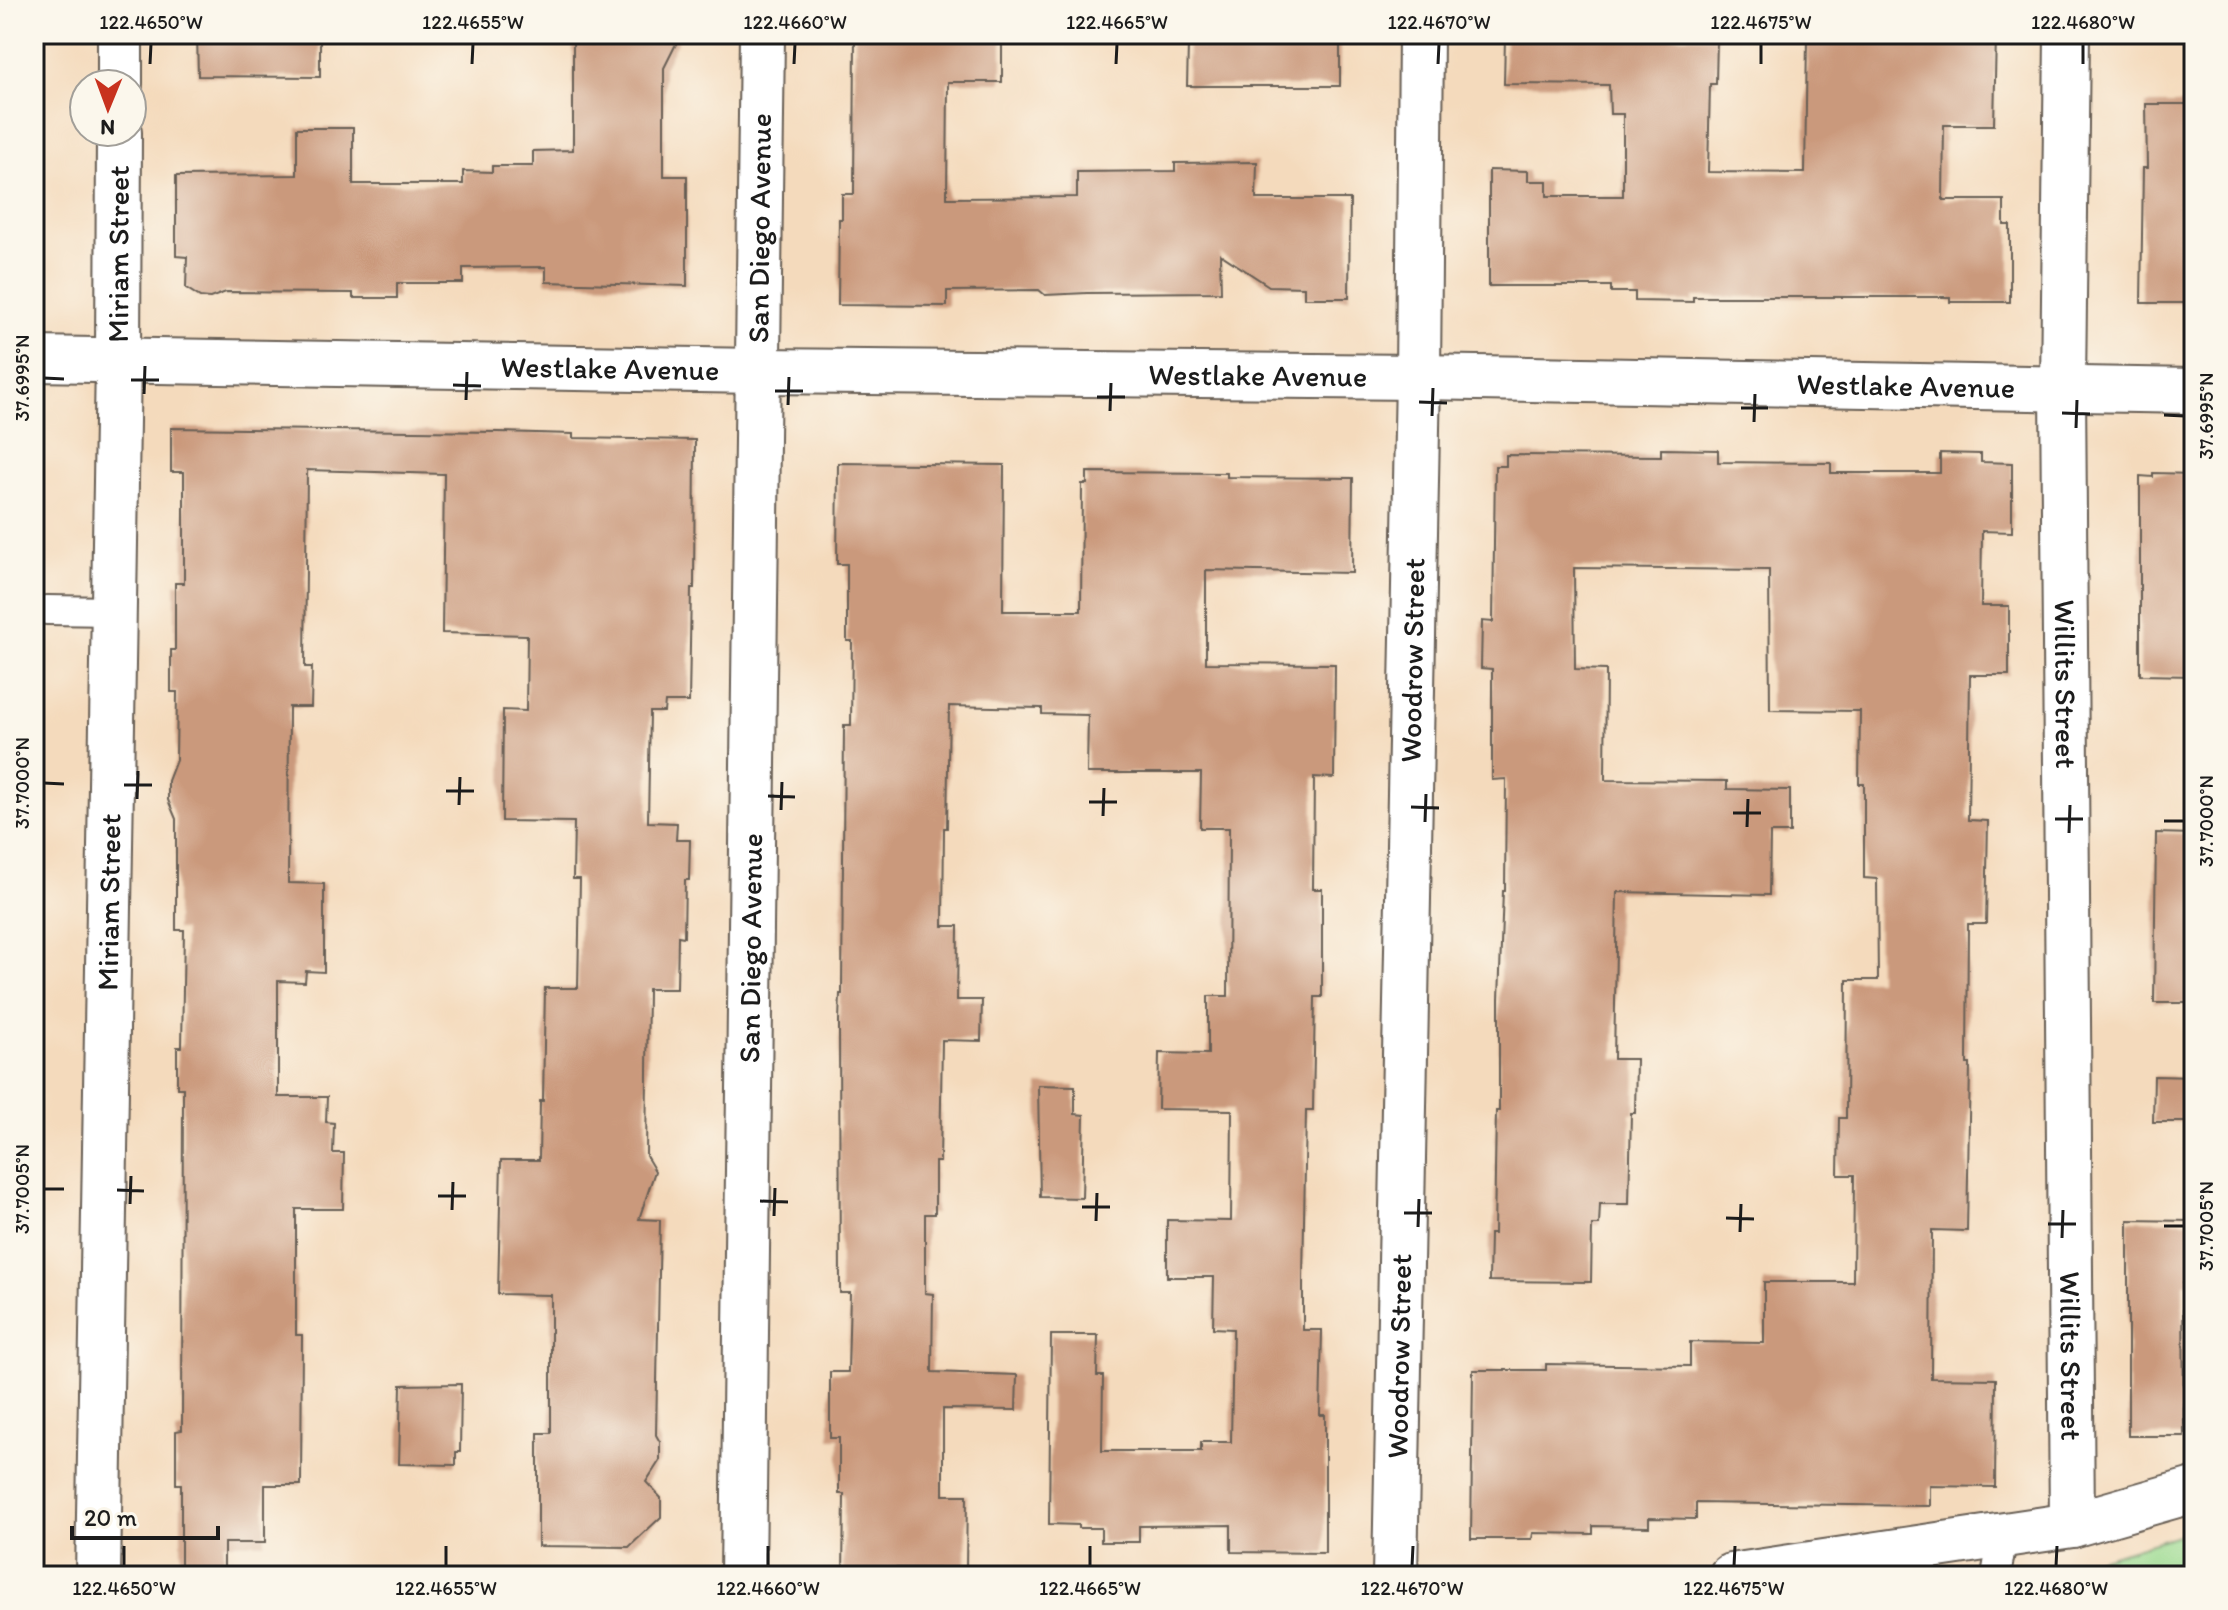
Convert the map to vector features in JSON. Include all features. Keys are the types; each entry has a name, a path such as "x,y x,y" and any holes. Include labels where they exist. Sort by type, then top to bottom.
{"street":[{"path":"120,34 120,68"},
{"name":"San Diego Avenue","path":"743,1576 762,34"},
{"name":"Woodrow Street","path":"1395,1576 1418,377 1421,34"},
{"name":"Willits Street","path":"2067,34 2063,388 2072,1525"},
{"name":"Miriam Street","path":"98,1576 119,148"},
{"name":"Westlake Avenue","path":"34,359 759,371 1418,377 2194,391"},
{"path":"1731,1576 2000,1556 2072,1525 2194,1490"}],"lane":[{"path":"47,610 114,611"}],"green space":[{"path":"2194,1530 2194,1576 2016,1576 2076,1566"}],"building":[{"path":"197,34 320,34 320,77 198,76"},
{"path":"573,34 681,34 664,68 664,176 687,176 687,286 546,282 546,267 463,268 463,283 397,283 397,298 353,298 353,293 226,292 210,298 200,297 186,288 187,257 176,256 176,176 297,175 297,128 353,128 353,184 463,184 463,171 492,172 492,166 533,166 533,151 573,150"},
{"path":"855,34 1002,34 1002,82 948,82 947,198 1077,197 1077,172 1175,171 1175,163 1257,162 1256,199 1350,199 1349,298 1304,298 1304,287 1269,286 1220,254 1221,292 1045,295 1039,290 947,291 947,306 838,305 842,194 854,194"},
{"path":"1307,34 1307,40 1340,40 1340,86 1187,86 1188,45 1195,46 1195,36"},
{"path":"1849,34 1996,34 1994,125 1944,125 1943,200 2004,200 2004,225 2010,225 2010,302 1950,302 1950,297 1693,297 1693,302 1635,301 1635,292 1611,292 1611,286 1489,286 1489,170 1528,171 1528,181 1547,181 1547,196 1623,196 1623,114 1610,114 1609,85 1504,84 1505,37 1717,37 1716,84 1710,84 1708,172 1805,173 1807,38 1849,38"},
{"path":"2146,104 2194,104 2194,303 2141,303 2143,168 2147,168"},
{"path":"171,428 498,432 573,434 573,438 695,440 689,702 665,702 664,712 650,712 648,822 677,823 676,840 690,840 689,880 685,880 684,937 678,936 677,989 648,989 646,1156 655,1171 639,1219 660,1220 656,1435 660,1442 660,1460 646,1482 661,1498 661,1517 629,1547 538,1546 538,1433 551,1433 551,1295 498,1294 501,1160 539,1160 545,988 578,988 580,879 573,879 574,822 502,821 503,710 526,711 527,635 442,633 444,474 307,470 305,667 312,667 311,707 289,707 288,883 324,884 324,972 306,971 305,982 278,981 278,1097 327,1097 326,1122 334,1123 333,1153 344,1153 343,1209 296,1209 296,1335 302,1335 301,1485 265,1485 265,1543 224,1543 224,1576 181,1576 181,1484 176,1484 176,1431 182,1430 183,1088 177,1088 177,1047 182,1047 184,930 176,930 176,819 168,800 168,781 176,760 177,692 171,692 171,650 175,650 175,583 184,583 184,472 171,472"},
{"path":"1661,449 1718,450 1718,462 1831,463 1831,473 1940,473 1940,453 1981,454 1981,462 2012,463 2012,532 1982,531 1981,606 2009,606 2009,675 1970,675 1968,820 1988,821 1986,924 1968,924 1967,1064 1970,1064 1967,1231 1932,1230 1931,1378 1996,1379 1995,1487 1930,1486 1930,1506 1696,1503 1696,1519 1649,1518 1649,1527 1593,1526 1593,1534 1533,1533 1532,1539 1471,1539 1473,1370 1546,1370 1546,1364 1690,1366 1690,1342 1764,1343 1764,1282 1853,1282 1854,1175 1838,1175 1839,1118 1846,1118 1847,980 1878,980 1877,879 1864,878 1864,784 1859,784 1860,711 1770,710 1769,570 1574,568 1575,669 1606,670 1605,780 1727,781 1727,789 1790,790 1790,833 1770,833 1769,895 1617,892 1614,1059 1636,1059 1629,1204 1600,1204 1599,1225 1592,1225 1591,1282 1489,1281 1490,1234 1494,1234 1496,1111 1499,1111 1506,779 1492,780 1492,669 1481,668 1482,621 1493,622 1495,466 1506,466 1506,455 1661,456"},
{"path":"838,463 1004,465 1003,611 1081,611 1082,484 1087,484 1087,472 1353,478 1352,573 1206,570 1206,663 1335,664 1334,778 1314,777 1313,889 1322,889 1322,997 1315,997 1313,1110 1306,1110 1303,1278 1303,1330 1322,1330 1320,1415 1325,1415 1325,1553 1231,1552 1231,1525 1139,1526 1139,1542 1101,1542 1101,1528 1049,1524 1051,1335 1098,1335 1097,1376 1103,1376 1102,1451 1201,1451 1201,1442 1231,1442 1233,1329 1213,1328 1214,1277 1167,1277 1167,1220 1231,1221 1232,1110 1158,1109 1159,1053 1208,1054 1208,996 1228,996 1229,828 1200,828 1201,773 1087,773 1088,715 1042,714 1042,708 949,706 943,926 958,926 957,1000 982,1000 981,1041 942,1040 940,1162 935,1162 935,1214 925,1214 925,1293 933,1294 932,1372 1017,1375 1016,1410 943,1409 943,1495 967,1495 966,1569 885,1568 885,1576 843,1576 844,1494 839,1494 839,1438 830,1438 830,1372 848,1372 850,1293 840,1293 839,1021 842,994 844,725 851,725 852,641 847,641 847,564 837,564"},
{"path":"2153,473 2194,474 2194,676 2140,675 2140,476 2153,477"},
{"path":"2156,833 2194,834 2194,1003 2154,1003"},
{"path":"2154,1076 2194,1077 2194,1122 2153,1122"},
{"path":"1038,1085 1075,1086 1075,1114 1084,1115 1082,1198 1040,1197"},
{"path":"2128,1220 2191,1221 2190,1283 2183,1283 2184,1436 2128,1436"},
{"path":"461,1384 460,1452 456,1452 456,1465 399,1464 401,1385"}]}
